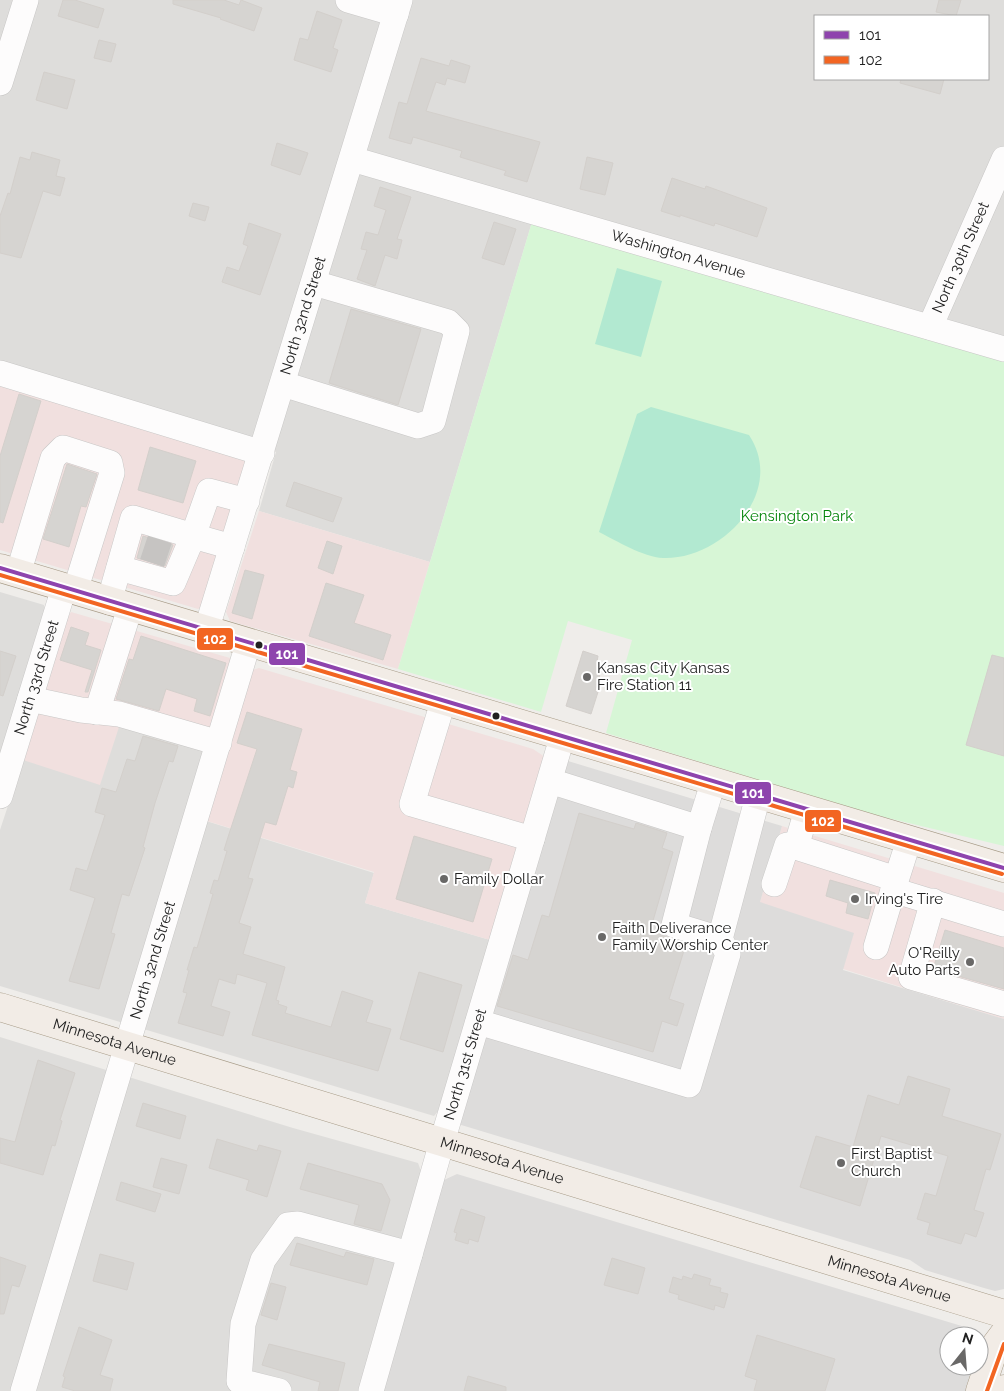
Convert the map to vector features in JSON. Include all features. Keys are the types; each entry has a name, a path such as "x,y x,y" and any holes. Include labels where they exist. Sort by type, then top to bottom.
{"main road":[{"path":"9,571 562,738 1004,868"},
{"name":"Minnesota Avenue","path":"0,1007 1004,1314"},
{"path":"980,1391 995,1346 1004,1334"}],"street":[{"path":"0,83 26,0"},
{"path":"348,0 398,7"},
{"name":"North 32nd Street","path":"206,631 398,7"},
{"name":"Washington Avenue","path":"352,159 1004,349"},
{"name":"North 30th Street","path":"930,327 1004,159"},
{"path":"283,384 418,426 434,421 457,331 448,322 314,282"},
{"path":"0,373 262,452"},
{"name":"North 33rd Street","path":"0,796 30,699 112,473 110,463 64,448 53,458 9,571"},
{"path":"162,618 173,583 209,491 247,501"},
{"path":"97,712 120,605 119,568 133,518 163,530 193,536 232,548"},
{"path":"119,568 150,570 173,583"},
{"name":"North 32nd Street","path":"23,1391 248,644"},
{"path":"30,699 97,712 119,714 219,743"},
{"path":"443,702 412,804 532,840"},
{"name":"North 31st Street","path":"371,1391 442,1142 562,738"},
{"path":"550,781 699,828"},
{"path":"713,783 674,924 720,939"},
{"path":"478,1022 689,1085 728,954 720,939 758,796"},
{"path":"796,847 807,810"},
{"path":"876,947 909,840"},
{"path":"774,884 787,845 895,884 933,901 1004,924"},
{"path":"933,901 910,977 1004,1004"},
{"path":"279,1391 239,1381 239,1362 243,1324 263,1260 288,1225 298,1224 410,1254"}],"shaded area":[{"path":"0,0 1004,0 1004,341 532,222 430,562 259,511 276,452 0,367"},
{"path":"0,367 253,444 205,606 198,609 0,550"},
{"path":"259,511 430,562 398,669 230,621 226,612"},
{"path":"0,592 44,605 46,617 0,759"},
{"path":"71,612 230,658 235,664 208,749 121,721 100,785 23,760 66,620"},
{"path":"259,668 533,749 542,755 546,760 490,940 365,903 374,872 207,821 252,670"},
{"path":"121,721 208,749 187,815 374,873 365,903 490,940 439,1110 434,1116 0,986 0,830 23,760"},
{"path":"568,761 782,826 760,902 854,933 843,970 1004,1019 1004,1289 995,1291 984,1288 925,1270 910,1260 458,1124 563,766"},
{"path":"782,826 1004,893 1004,1019 843,969 760,902"},
{"path":"0,1037 293,1128 418,1163 422,1174 359,1391 0,1391"},
{"path":"457,1174 962,1326 939,1326 939,1376 972,1376 967,1391 383,1391 444,1180"}],"green space":[{"name":"Kensington Park","path":"532,222 1004,360 1004,846 863,812 606,733 632,640 568,621 541,712 398,669"},
{"path":"617,268 662,281 641,357 595,344"},
{"path":"651,407 749,435 759,457 760,479 754,499 742,519 726,535 707,548 685,556 663,558 647,555 599,532 637,414"}],"building":[{"path":"63,0 75,0 104,9 98,28 58,16"},
{"path":"173,0 224,0 239,5 241,0 262,8 254,31 221,18 173,4"},
{"path":"939,0 961,0 956,15 936,12"},
{"path":"317,11 342,20 333,48 338,50 331,72 294,60 300,38 308,40"},
{"path":"99,40 116,44 111,62 94,58"},
{"path":"421,58 449,66 451,60 470,66 465,83 447,78 445,85 436,82 426,111 540,142 527,182 504,175 506,171 460,157 462,151 413,137 411,144 389,138 399,102 407,104"},
{"path":"44,72 75,80 67,109 36,100"},
{"path":"901,80 944,80 940,94 900,83"},
{"path":"277,143 308,153 300,175 271,165"},
{"path":"32,152 60,160 56,176 65,178 60,196 43,191 21,258 0,253 0,216 8,193 10,194 20,157 30,160"},
{"path":"587,157 613,163 605,195 580,189"},
{"path":"672,178 705,189 706,186 767,208 757,237 715,223 714,226 661,211"},
{"path":"380,187 411,197 397,239 402,240 397,259 385,255 375,286 357,279 367,250 361,249 366,232 378,235 386,210 374,206"},
{"path":"193,203 209,207 205,221 189,216"},
{"path":"494,222 516,229 504,265 482,258"},
{"path":"249,223 281,234 260,295 222,282 227,267 239,271 248,246 243,244"},
{"path":"351,309 421,329 398,405 329,383"},
{"path":"19,394 41,401 3,523 0,522 0,456"},
{"path":"150,447 196,461 183,503 138,490"},
{"path":"67,464 97,474 86,507 81,506 69,547 43,539"},
{"path":"294,482 342,498 333,522 286,506"},
{"path":"143,536 173,545 165,566 137,558"},
{"path":"327,541 342,546 333,574 318,568"},
{"path":"245,570 264,575 252,619 232,613"},
{"path":"326,583 364,595 354,623 391,635 383,660 309,636"},
{"path":"71,627 89,633 85,645 101,650 88,692 85,692 92,670 60,660"},
{"path":"141,636 226,663 210,716 194,711 197,699 166,689 159,711 116,699 129,659 133,660"},
{"path":"0,651 16,656 3,696 0,695"},
{"name":"Kansas City Kansas Fire Station 11","path":"583,651 598,656 597,662 603,664 595,691 598,692 591,714 566,706"},
{"path":"992,655 1004,658 1004,756 966,745"},
{"path":"247,712 302,729 290,770 297,772 293,788 288,786 276,825 265,822 248,878 253,879 239,923 251,927 243,954 285,967 276,1000 279,1001 278,1004 287,1007 285,1013 331,1027 342,991 373,1001 366,1022 391,1029 378,1071 252,1035 267,983 237,974 235,984 219,979 211,1006 230,1012 223,1036 178,1023 187,993 183,992 189,970 187,970 194,947 197,948 213,894 210,893 214,880 218,881 227,851 224,850 257,749 237,743"},
{"path":"143,736 178,746 173,762 169,761 155,803 143,847 145,848 129,896 122,894 111,933 115,934 99,989 69,981 95,898 70,890 76,868 87,871 105,815 95,812 102,788 116,792 127,759 135,761"},
{"name":"Faith Deliverance Family Worship Center","path":"579,813 634,829 636,823 667,833 662,848 673,852 650,931 686,944 669,999 684,1004 677,1026 662,1021 653,1052 497,1006 513,955 528,960 542,915 549,917"},
{"name":"Family Dollar","path":"414,836 492,859 473,922 396,899"},
{"name":"Irving's Tire","path":"830,880 875,893 868,919 846,913 848,903 826,896"},
{"name":"O'Reilly Auto Parts","path":"945,930 1004,948 1004,989 933,969"},
{"path":"419,972 462,985 443,1052 400,1039"},
{"path":"38,1060 75,1073 60,1120 62,1121 55,1146 52,1145 43,1175 0,1163 0,1138 15,1142"},
{"name":"First Baptist Church","path":"908,1076 950,1089 942,1116 1001,1134 990,1170 986,1169 974,1210 984,1213 976,1237 965,1233 961,1244 927,1234 930,1223 917,1219 925,1193 936,1196 948,1156 881,1136 860,1206 800,1187 816,1136 853,1147 868,1095 899,1105"},
{"path":"143,1103 186,1116 180,1139 136,1126"},
{"path":"217,1139 257,1151 259,1145 281,1151 267,1197 246,1190 249,1180 209,1168"},
{"path":"161,1158 187,1165 179,1194 153,1187"},
{"path":"308,1163 382,1184 390,1200 381,1231 354,1224 359,1205 300,1189"},
{"path":"121,1182 161,1194 155,1212 116,1200"},
{"path":"461,1209 485,1217 478,1242 469,1239 468,1244 455,1240 457,1233 454,1232"},
{"path":"297,1243 344,1257 346,1252 374,1259 367,1285 290,1265"},
{"path":"100,1254 134,1263 127,1290 93,1281"},
{"path":"0,1257 26,1266 19,1287 12,1285 4,1314 0,1314"},
{"path":"612,1258 645,1268 638,1294 604,1285"},
{"path":"694,1274 711,1279 709,1285 721,1288 720,1292 728,1294 724,1308 715,1305 714,1310 678,1299 679,1295 669,1292 673,1277 682,1280 683,1276 692,1279"},
{"path":"271,1283 286,1287 277,1320 261,1315"},
{"path":"79,1327 112,1340 100,1375 113,1379 110,1391 75,1391 62,1387 65,1377 63,1376"},
{"path":"757,1335 835,1359 825,1391 754,1391 757,1380 745,1376"},
{"path":"269,1344 345,1363 338,1391 318,1391 320,1382 262,1365"},
{"path":"468,1376 506,1387 506,1391 464,1391"}],"tunnel":[{"path":"152,563 162,533"}],"transit line":[{"name":"101","path":"0,568 1004,868"},
{"name":"102","path":"0,575 1002,874"},
{"name":"102","path":"987,1391 1004,1344"}],"place":[{"name":"Kansas City Kansas Fire Station 11","path":"587,677"},
{"name":"Family Dollar","path":"444,879"},
{"name":"Irving's Tire","path":"855,899"},
{"name":"Faith Deliverance Family Worship Center","path":"602,937"},
{"name":"O'Reilly Auto Parts","path":"970,962"},
{"name":"First Baptist Church","path":"841,1163"}]}
